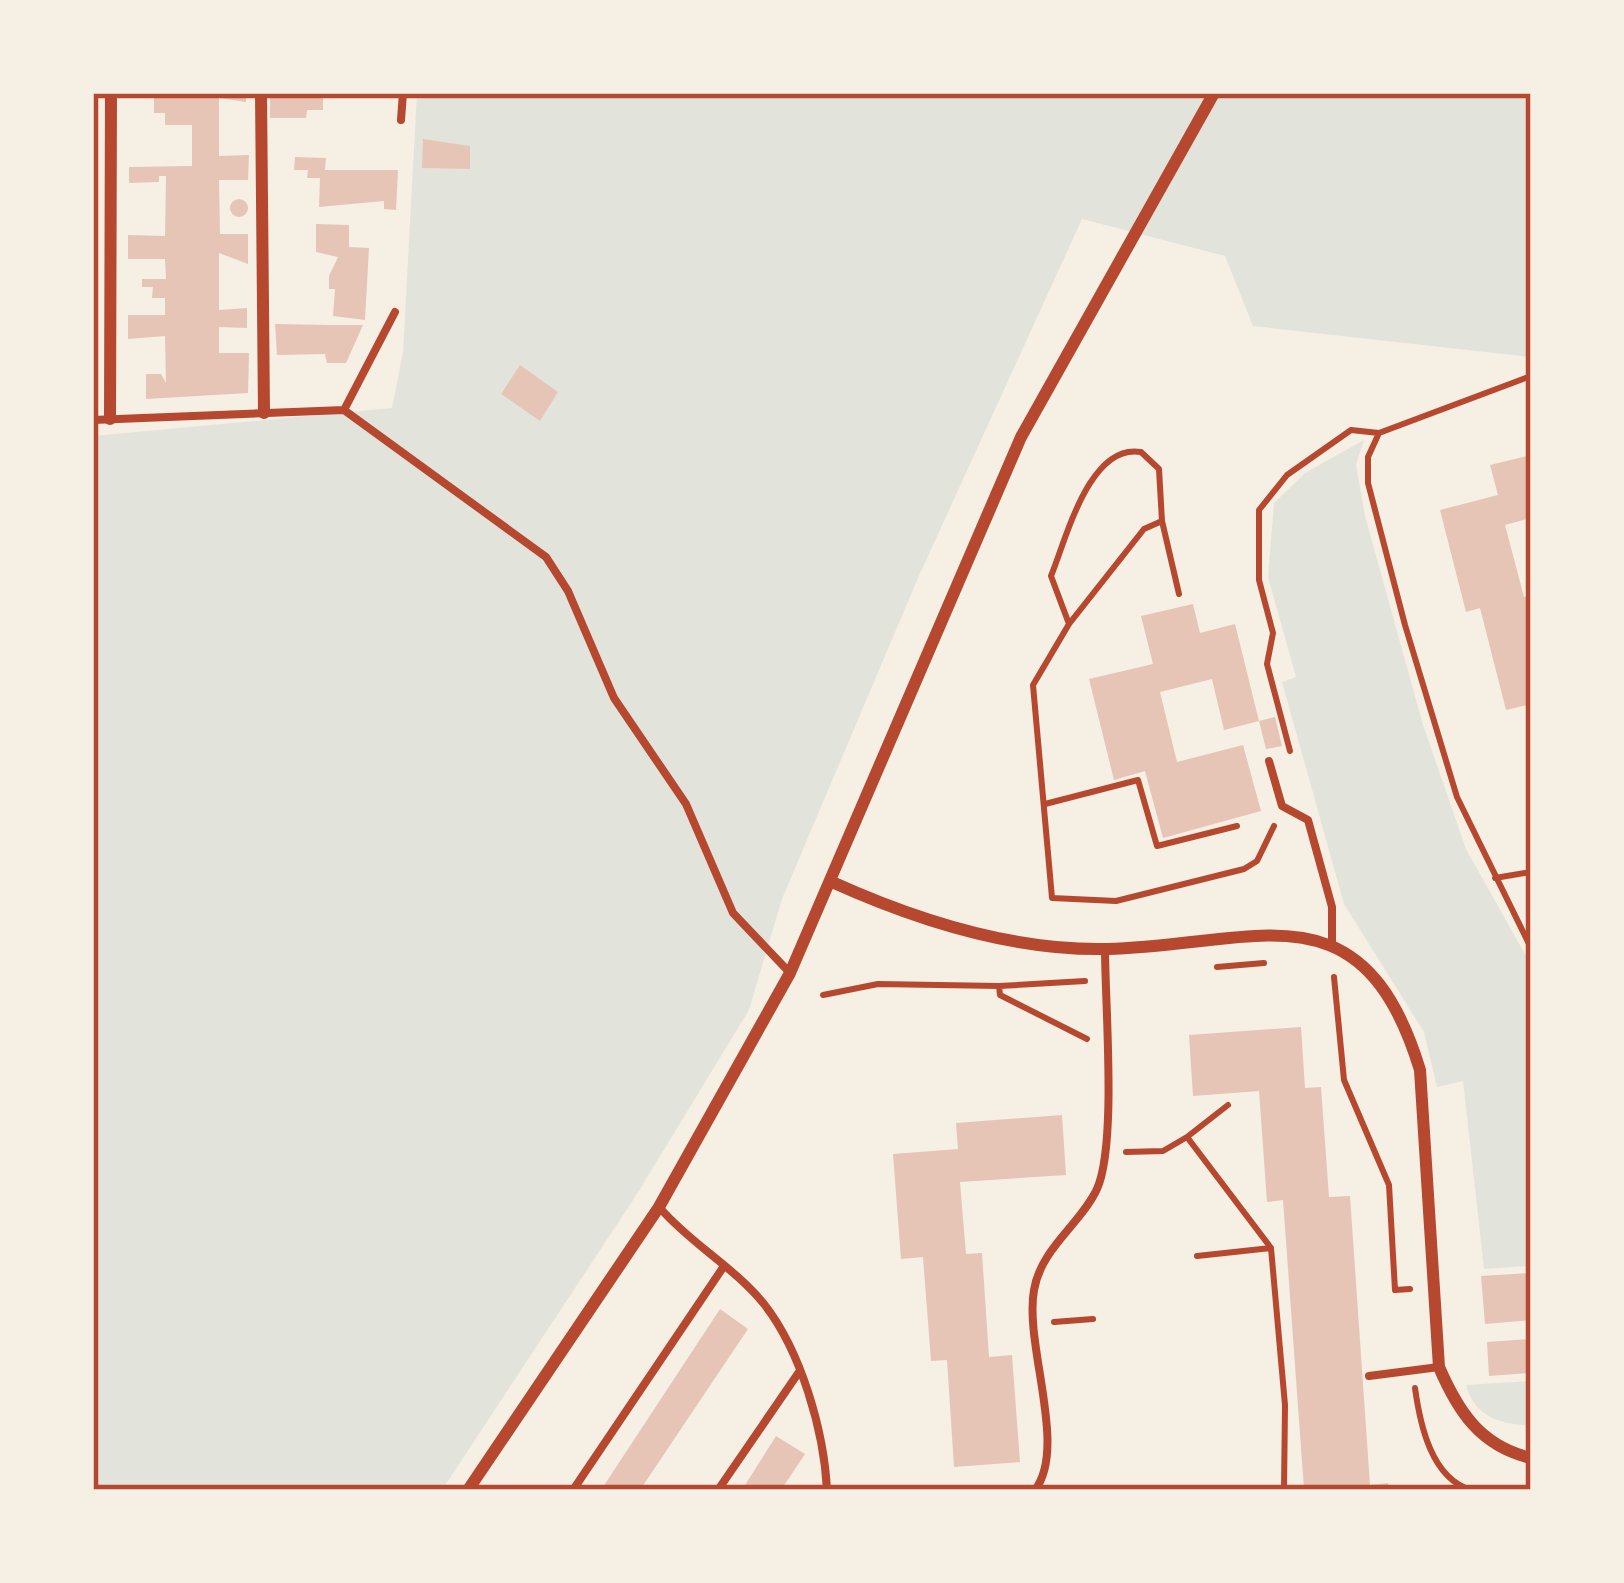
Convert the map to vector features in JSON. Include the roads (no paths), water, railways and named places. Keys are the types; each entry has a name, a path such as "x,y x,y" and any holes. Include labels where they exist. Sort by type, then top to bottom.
{"street":[{"path":"110,419 111,93"},
{"path":"261,93 264,413"},
{"path":"468,1490 659,1207 790,973 1021,437 1214,93"},
{"path":"832,882 956,929 1105,949 1281,932 1331,941 1379,985 1410,1037 1420,1070 1439,1367 1455,1405 1480,1436 1531,1457"}],"lane":[{"path":"401,120 404,93"},
{"path":"344,410 395,312"},
{"path":"93,420 344,410 546,557 568,591 614,698 686,804 733,913 790,973"},
{"path":"1269,761 1282,806 1308,820 1332,907 1331,941"},
{"path":"1035,1490 1044,1478 1046,1436 1034,1289 1049,1251 1096,1191 1107,1153 1105,949"},
{"path":"659,1207 686,1238 763,1303 800,1371 827,1490"},
{"path":"573,1490 724,1266"},
{"path":"1369,1376 1439,1367"},
{"path":"718,1490 800,1371"}]}
